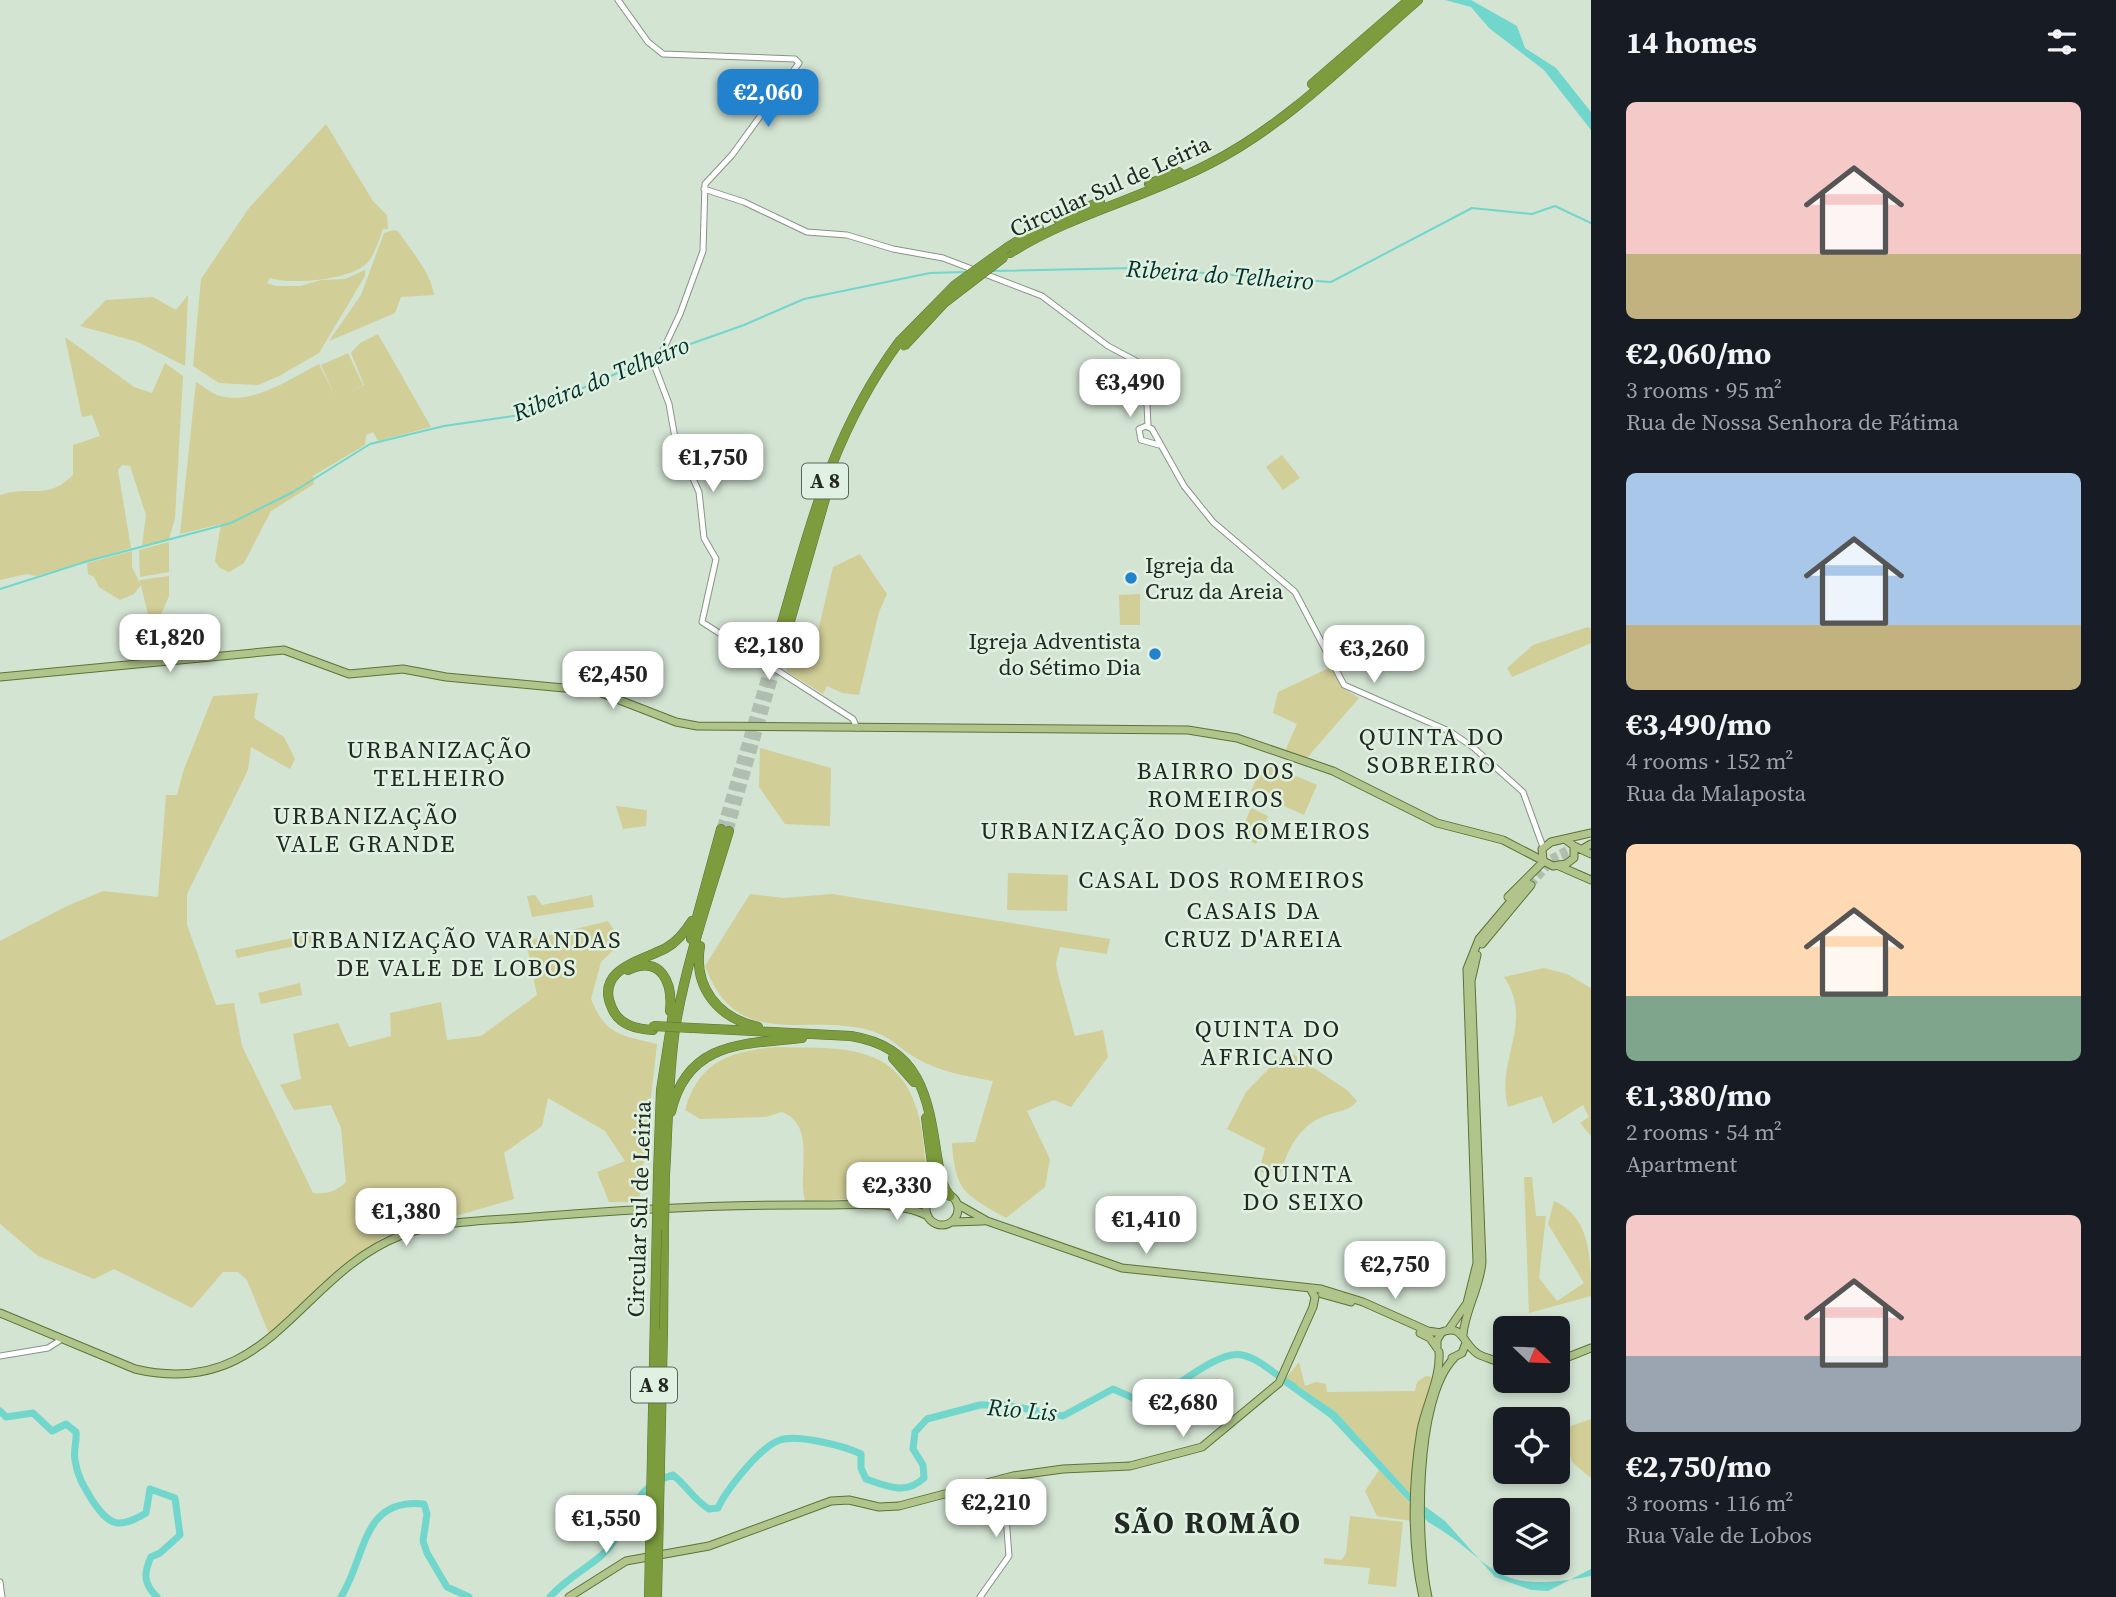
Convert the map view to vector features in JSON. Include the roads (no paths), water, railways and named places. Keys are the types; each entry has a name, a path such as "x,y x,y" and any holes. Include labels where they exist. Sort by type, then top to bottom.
{"highway":[{"name":"Circular Sul de Leiria","path":"1344,60 1409,0"},
{"name":"Circular Sul de Leiria","path":"783,634 822,487 840,441 864,392 902,344 955,285 1072,212 1181,171 1224,150 1270,118 1418,0"},
{"name":"Circular Sul de Leiria","path":"649,1597 662,1174 667,1138 668,1095 676,1027 725,830 704,890 670,1021 661,1090 662,1174 657,1597"},
{"path":"704,890 691,922 678,939 668,947 624,966 611,983 610,1001 619,1018 636,1028 802,1038 871,1046 895,1059 918,1089 924,1108 934,1184 931,1199"},
{"path":"704,915 698,963 709,997 735,1020 773,1031"},
{"path":"653,1028 630,1021 616,1005 615,985 622,975 632,968 654,968 667,979 672,993 670,1021"},
{"path":"693,1030 773,1031 863,1038 886,1046 904,1060 917,1076 928,1100 941,1180 950,1196"},
{"path":"667,1138 676,1093 686,1075 701,1060 733,1046 802,1038"}],"main road":[{"path":"0,677 284,650 349,674 403,669 446,677 596,691 691,725 1181,730 1231,736 1333,771 1444,826 1498,838 1532,853 1543,861 1591,880"},
{"path":"1532,853 1551,842 1591,836"},
{"path":"1573,859 1591,836"},
{"path":"1559,866 1573,859 1591,856 1584,845 1566,840"},
{"path":"0,1313 140,1370 171,1373 198,1371 231,1362 258,1348 355,1261 377,1246 419,1230 471,1223 701,1204 873,1205 931,1199 943,1194 987,1221 1122,1268 1308,1288 1336,1295 1427,1331 1441,1333 1449,1329 1467,1303 1476,1263 1466,992 1472,954 1480,930 1518,885 1535,873 1543,861 1543,849"},
{"path":"1573,859 1577,873"},
{"path":"1420,1484 1429,1419 1443,1375 1457,1357 1464,1339 1465,1322 1480,1282 1482,1262 1471,975 1482,943 1529,884 1483,935 1472,954"},
{"path":"928,1216 931,1199"},
{"path":"951,1223 956,1217 957,1204"},
{"path":"873,1205 912,1210 928,1216 940,1225 969,1219 987,1221"},
{"path":"1308,1288 1321,1294 1336,1295 1425,1335 1438,1350 1457,1357 1493,1362"},
{"path":"1308,1288 1314,1304"},
{"path":"569,1597 622,1562 709,1546 831,1502 849,1500 879,1507 899,1506 1003,1478 1063,1469 1130,1466 1190,1451 1211,1441 1279,1383 1321,1294"},
{"path":"1314,1304 1336,1295"},
{"path":"1449,1329 1464,1339 1476,1353 1493,1359"},
{"path":"1423,1597 1416,1556 1421,1430 1438,1371 1441,1333"},
{"path":"1570,1356 1591,1348"},
{"path":"1418,1519 1420,1555 1428,1597"}],"street":[{"path":"618,0 648,42 663,54 795,59 799,62 732,155 710,177 704,189 703,251 676,324 655,367 669,404 675,436 699,492 704,538 716,559 702,622 853,719 857,728"},
{"path":"704,189 744,202 807,232 847,235 892,249 943,258 1031,290 1052,302 1108,346 1138,362 1146,382 1146,426 1184,486 1215,525 1293,588 1346,687 1461,738 1521,790 1543,849"},
{"path":"1146,426 1138,436 1159,445"},
{"path":"1148,441 1153,435"},
{"path":"1538,835 1551,842"},
{"path":"48,1348 52,1335"},
{"path":"0,1356 48,1348 62,1339"},
{"path":"981,1597 1009,1556 1003,1478"},
{"path":"0,1582 2,1597"}],"water":[{"path":"1445,0 1471,0 1517,26 1525,48 1556,68 1591,112 1591,130 1544,70 1489,28 1471,7"},
{"path":"1286,1378 1336,1412 1415,1499 1445,1521 1479,1559 1428,1522 1330,1418 1283,1384"},
{"path":"1479,1559 1493,1569 1493,1575"},
{"path":"1591,1569 1591,1576 1571,1579"},
{"path":"1493,1575 1505,1575 1531,1582 1571,1579 1548,1591 1531,1590"}],"waterway":[{"name":"Ribeira do Telheiro","path":"993,271 1134,268 1331,282 1472,208 1532,214 1555,206 1591,223"},
{"name":"Ribeira do Telheiro","path":"665,353 744,325 804,299 930,273 965,272"},
{"name":"Ribeira do Telheiro","path":"0,589 88,561 231,523 293,492 370,444 444,426 520,415 657,356"},
{"name":"Rio Lis","path":"550,1597 602,1555 612,1544 639,1498 658,1481 673,1475 709,1509 718,1508 745,1470 763,1451 780,1440 809,1440 854,1451 861,1454 861,1468 866,1479 889,1487 904,1488 924,1478 923,1465 913,1449 915,1432 927,1419 980,1405 1006,1405 1063,1416 1113,1389 1147,1404 1207,1365 1231,1355 1242,1355 1255,1360 1293,1386"},
{"name":"Rio Lis","path":"0,1411 6,1417 33,1413 52,1431 66,1424 76,1432 75,1457 79,1476 104,1516 116,1523 129,1522 146,1513 150,1489 175,1498 180,1535 160,1553 151,1557 147,1569 147,1583 157,1597"},
{"name":"Rio Lis","path":"341,1597 369,1532 377,1520 388,1510 403,1505 424,1504 427,1514 423,1541 427,1553 447,1587 469,1597"}],"tunnel":[{"path":"721,829 779,633"},
{"path":"729,831 786,635"},
{"path":"1551,858 1578,844"},
{"path":"1531,885 1549,865 1577,850"}],"place":[{"name":"Igreja da Cruz da Areia","path":"1131,578"},
{"name":"Igreja Adventista do Sétimo Dia","path":"1155,654"}],"district":[{"name":"QUINTA DO SOBREIRO","path":"1432,751"},
{"name":"URBANIZAÇÃO TELHEIRO","path":"440,764"},
{"name":"BAIRRO DOS ROMEIROS","path":"1216,785"},
{"name":"URBANIZAÇÃO VALE GRANDE","path":"366,830"},
{"name":"URBANIZAÇÃO DOS ROMEIROS","path":"1176,831"},
{"name":"CASAL DOS ROMEIROS","path":"1222,880"},
{"name":"CASAIS DA CRUZ D'AREIA","path":"1254,925"},
{"name":"URBANIZAÇÃO VARANDAS DE VALE DE LOBOS","path":"457,954"},
{"name":"QUINTA DO AFRICANO","path":"1268,1043"},
{"name":"QUINTA DO SEIXO","path":"1304,1188"},
{"name":"SÃO ROMÃO","path":"1208,1523"}]}
